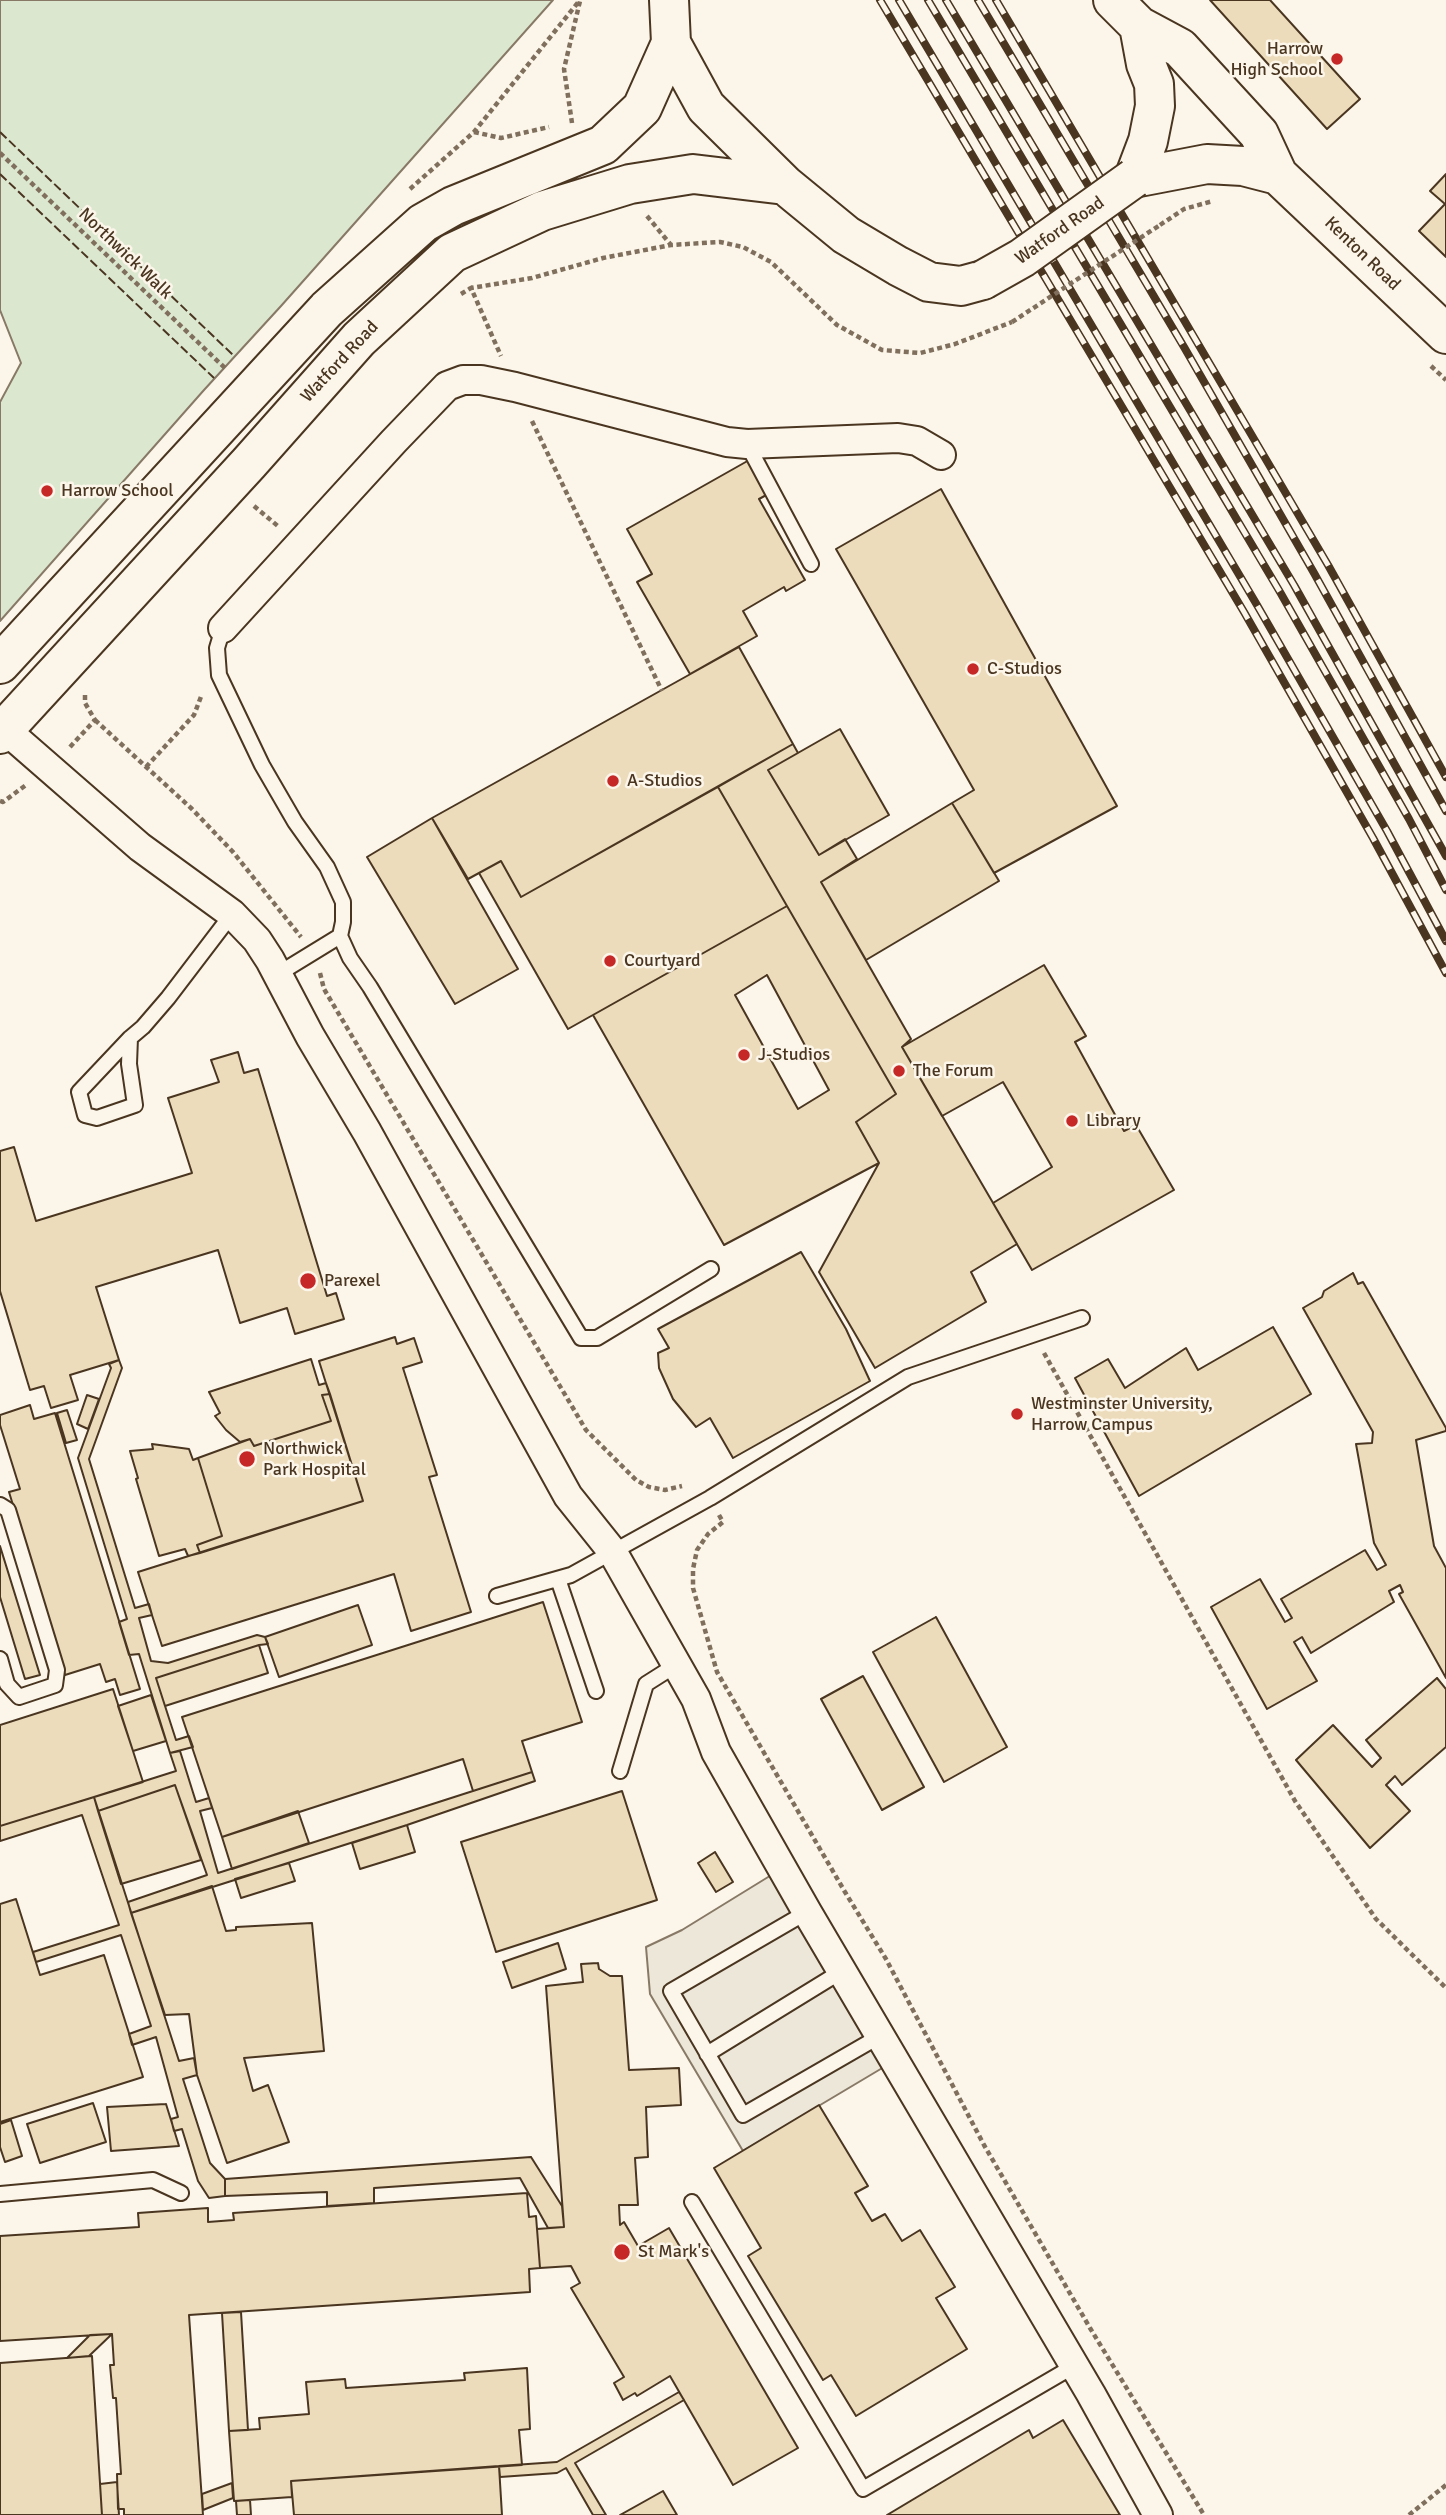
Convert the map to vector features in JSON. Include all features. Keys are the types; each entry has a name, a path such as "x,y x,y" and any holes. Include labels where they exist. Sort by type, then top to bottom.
{"main road":[{"path":"669,0 671,43 706,107 785,185"},
{"path":"1126,13 1154,84 1154,106 1148,141 1134,178"},
{"name":"Kenton Road","path":"1126,13 1180,48 1189,57 1259,134 1278,175 1436,348"},
{"path":"0,664 327,309 423,223 453,206 603,145 642,108 671,43"},
{"name":"Kenton Road","path":"1134,178 1207,164 1243,166 1278,175"},
{"name":"Watford Road","path":"2,729 249,463 359,339 452,253 542,211 630,184 693,174 785,185 846,235 898,266 929,282 961,286 983,280 1022,258 1134,178"}],"street":[{"path":"223,628 447,386 463,380 481,380 515,387 727,442 747,444 898,438 917,442 941,455"},
{"path":"2,729 140,847 232,914 257,940 367,1132 568,1496 612,1551 696,1699 716,1752 1158,2515"}],"lane":[{"path":"747,444 811,564"},
{"path":"223,628 216,648 219,675 262,765 295,822 337,885 343,902 340,936 350,958 581,1338 597,1338 711,1269"},
{"path":"130,1038 129,1065 135,1105 97,1118 85,1115 79,1092 130,1038 144,1027 232,914"},
{"path":"278,974 340,936"},
{"path":"497,1596 570,1575 658,1529 908,1377 1082,1318"},
{"path":"0,1504 8,1510 57,1670 55,1685 19,1697 8,1684 0,1660"},
{"path":"558,1579 596,1691"},
{"path":"620,1771 646,1684 677,1665"},
{"path":"807,1912 671,1991 743,2115 880,2036"},
{"path":"707,2053 842,1971"},
{"path":"0,2194 153,2180 181,2193"},
{"path":"692,2202 863,2488 1074,2366"}],"path":[{"path":"474,132 501,138 572,122 564,69 580,0"},
{"path":"445,157 474,132 580,0"},
{"name":"Northwick Walk","path":"0,153 232,374"},
{"path":"662,691 515,387 473,287 532,278 603,258 671,245 720,242 743,247 771,262 837,326 882,350 920,353 956,344 1012,322 1184,209 1217,200"},
{"path":"645,213 671,245"},
{"path":"1436,348 1446,380"},
{"path":"146,767 194,715 201,701 203,685 219,675"},
{"path":"95,720 233,852 300,937"},
{"path":"318,967 324,989 586,1430 615,1461 636,1480 649,1487 665,1490 701,1481 723,1522 708,1534 697,1550 693,1569 693,1588 717,1671 886,1959 984,2146 1090,2328 1204,2515"},
{"path":"1035,1336 1295,1801 1376,1919 1446,1988"},
{"path":"1409,2515 1446,2485"}],"green space":[{"path":"0,0 553,0 0,621 0,402 21,363 0,310"}],"shaded area":[{"path":"773,1874 884,2067 743,2151 650,1994 646,1947 682,1930"}],"building":[{"path":"1210,0 1270,0 1360,99 1327,129"},
{"path":"1446,174 1446,257 1419,231 1445,204 1430,191"},
{"path":"751,459 770,493 759,499 805,580 786,591 784,587 743,611 757,636 690,674 637,582 652,574 627,529"},
{"name":"C-Studios","path":"941,489 1117,806 994,873 952,803 974,790 836,549"},
{"name":"A-Studios","path":"739,647 793,744 521,897 501,861 468,879 432,818"},
{"path":"840,729 889,815 819,855 768,770"},
{"name":"The Forum","path":"793,744 798,753 768,770 819,855 845,839 857,859 821,882 911,1039 902,1047 1017,1244 971,1272 986,1302 875,1368 819,1272 879,1163 856,1122 896,1094 718,787"},
{"name":"Courtyard","path":"718,787 787,906 568,1029 479,873 501,861 521,897"},
{"path":"952,803 999,881 866,960 821,882"},
{"path":"432,818 518,969 455,1004 367,857"},
{"name":"J-Studios","path":"787,906 896,1094 856,1122 879,1163 724,1245 593,1015"},
{"name":"Library","path":"1044,965 1086,1036 1075,1042 1124,1131 1136,1125 1174,1190 1032,1270 993,1203 1052,1167 1003,1082 942,1116 902,1047"},
{"path":"767,975 829,1090 798,1109 735,995"},
{"path":"238,1052 244,1073 258,1069 327,1296 336,1293 344,1319 295,1334 287,1308 240,1323 218,1250 96,1287 119,1360 70,1375 78,1400 51,1408 44,1386 30,1390 0,1291 0,1151 14,1147 36,1221 192,1173 168,1098 219,1082 211,1060"},
{"path":"801,1252 846,1329 870,1381 733,1458 710,1418 696,1427 673,1399 659,1368 658,1353 669,1348 658,1329"},
{"path":"1353,1273 1358,1284 1363,1282 1446,1428 1446,1431 1416,1440 1434,1546 1446,1568 1446,1678 1399,1594 1403,1592 1400,1585 1389,1591 1394,1602 1311,1653 1302,1637 1294,1642 1317,1681 1267,1709 1211,1607 1260,1579 1285,1622 1292,1618 1281,1599 1365,1550 1377,1570 1386,1565 1374,1543 1356,1444 1372,1443 1373,1432 1303,1308"},
{"path":"1273,1327 1311,1394 1139,1496 1075,1378 1108,1359 1125,1388 1186,1348 1198,1370"},
{"path":"395,1337 397,1344 414,1338 422,1362 403,1368 437,1475 429,1477 471,1612 411,1631 394,1574 162,1646 138,1572 363,1501 319,1361"},
{"path":"311,1359 319,1385 326,1383 330,1394 322,1395 331,1421 254,1446 250,1439 240,1442 215,1416 220,1413 209,1392"},
{"path":"119,1360 122,1368 89,1459 135,1608 149,1604 152,1615 139,1618 151,1661 168,1663 257,1635 265,1637 268,1644 156,1678 176,1740 189,1736 193,1747 170,1753 139,1654 129,1655 119,1622 127,1619 78,1458 111,1368 109,1364"},
{"path":"330,1394 363,1501 200,1553 197,1545 222,1536 198,1458 250,1439 254,1446 331,1421 322,1395"},
{"path":"87,1395 99,1399 88,1429 77,1424"},
{"path":"30,1405 34,1419 55,1413 140,1689 120,1695 115,1679 106,1682 100,1664 65,1675 9,1492 20,1489 0,1425 0,1415"},
{"path":"67,1410 77,1440 66,1443 57,1413"},
{"path":"152,1444 189,1449 193,1460 198,1458 222,1536 197,1545 200,1553 188,1556 185,1549 159,1556 130,1451 153,1449"},
{"path":"0,1546 40,1675 25,1679 0,1597"},
{"path":"543,1602 582,1722 522,1741 532,1772 473,1791 463,1759 222,1837 182,1717"},
{"path":"358,1605 372,1645 279,1677 265,1637"},
{"path":"936,1617 1007,1747 944,1782 873,1652"},
{"path":"259,1645 268,1673 165,1706 156,1678"},
{"path":"863,1676 924,1787 882,1810 821,1699"},
{"path":"1437,1678 1446,1689 1446,1747 1402,1785 1395,1776 1386,1785 1410,1811 1370,1848 1296,1760 1333,1725 1372,1767 1381,1758 1366,1740"},
{"path":"113,1689 143,1782 0,1826 0,1725"},
{"path":"151,1695 166,1741 133,1751 118,1706"},
{"path":"180,1751 196,1802 209,1798 212,1808 200,1811 218,1873 532,1772 535,1781 131,1913 128,1902 207,1875 175,1785 98,1811 94,1797 176,1771 170,1753"},
{"path":"175,1785 201,1860 121,1884 98,1811"},
{"path":"622,1791 657,1900 496,1952 461,1842"},
{"path":"94,1797 179,2061 194,2058 197,2075 183,2079 210,2163 225,2179 225,2196 209,2198 198,2181 182,2129 174,2131 171,2119 178,2117 156,2037 132,2045 129,2034 151,2026 121,1935 36,1962 33,1952 119,1925 82,1815 0,1841 0,1826"},
{"path":"298,1811 309,1843 232,1869 222,1837"},
{"path":"407,1825 415,1852 360,1869 352,1843"},
{"path":"715,1852 733,1882 716,1892 698,1863"},
{"path":"289,1863 295,1881 241,1898 235,1879"},
{"path":"212,1886 226,1931 236,1930 236,1927 312,1923 324,2051 244,2058 253,2091 268,2085 289,2142 227,2163 197,2075 189,2014 165,2015 131,1913"},
{"path":"16,1899 40,1975 104,1955 143,2077 0,2122 0,1904"},
{"path":"558,1943 566,1969 512,1988 503,1962"},
{"name":"St Mark's","path":"598,1963 599,1969 610,1976 622,1976 629,2070 679,2068 681,2105 646,2107 648,2157 635,2158 638,2205 619,2205 620,2225 624,2222 638,2246 669,2228 798,2448 733,2485 670,2376 637,2396 635,2393 623,2400 614,2383 624,2377 571,2288 580,2283 571,2266 540,2268 537,2229 564,2227 546,1986 583,1982 581,1964"},
{"path":"93,2103 106,2142 40,2163 27,2124"},
{"path":"166,2104 179,2146 111,2151 107,2107"},
{"path":"819,2105 868,2186 855,2193 872,2221 885,2214 902,2241 920,2230 955,2287 936,2298 967,2349 856,2416 831,2375 823,2380 748,2256 761,2248 714,2168"},
{"path":"11,2120 22,2156 5,2162 0,2147 0,2124"},
{"path":"531,2157 562,2206 564,2227 548,2228 520,2178 374,2188 374,2203 327,2206 327,2192 225,2196 225,2179"},
{"path":"527,2193 529,2217 536,2216 540,2268 529,2269 530,2292 189,2315 203,2515 124,2515 124,2509 118,2509 117,2474 121,2474 116,2398 113,2398 110,2365 114,2365 112,2334 0,2341 0,2236 139,2227 138,2213 208,2208 208,2222 234,2220 233,2213"},
{"path":"241,2312 248,2430 229,2431 222,2313"},
{"path":"112,2334 89,2356 67,2358 90,2335"},
{"path":"92,2356 102,2515 0,2515 0,2363"},
{"path":"527,2368 530,2429 519,2430 522,2465 291,2481 292,2497 234,2501 229,2431 260,2429 259,2418 309,2414 306,2382 345,2379 346,2388 465,2380 464,2373"},
{"path":"679,2392 684,2400 575,2463 606,2515 593,2515 566,2468 557,2473 500,2477 499,2466 557,2462"},
{"path":"1063,2420 1120,2515 887,2515 1029,2430 1033,2438"},
{"path":"499,2466 502,2515 294,2515 291,2481"},
{"path":"117,2482 119,2515 102,2515 100,2484"},
{"path":"232,2483 233,2498 203,2510 202,2494"},
{"path":"663,2491 677,2515 620,2515"},
{"path":"250,2500 251,2515 237,2515 236,2501"}],"railway":[{"path":"880,0 1244,612 1373,838 1446,973"},
{"path":"899,0 1257,605 1387,831 1446,941"},
{"path":"928,0 1280,592 1409,819 1446,890"},
{"path":"946,0 1294,585 1446,856"},
{"path":"978,0 1184,347 1446,811"},
{"path":"996,0 1328,565 1446,777"}],"fence":[{"path":"0,132 234,356"},
{"path":"0,174 214,378"}],"place":[{"name":"Harrow High School","path":"1337,59"},
{"name":"Harrow School","path":"47,491"},
{"name":"C-Studios","path":"973,669"},
{"name":"A-Studios","path":"613,781"},
{"name":"Courtyard","path":"610,961"},
{"name":"J-Studios","path":"744,1055"},
{"name":"The Forum","path":"899,1071"},
{"name":"Library","path":"1072,1121"},
{"name":"Parexel","path":"308,1281"},
{"name":"Westminster University, Harrow Campus","path":"1017,1414"},
{"name":"Northwick Park Hospital","path":"247,1459"},
{"name":"St Mark's","path":"622,2252"}]}
